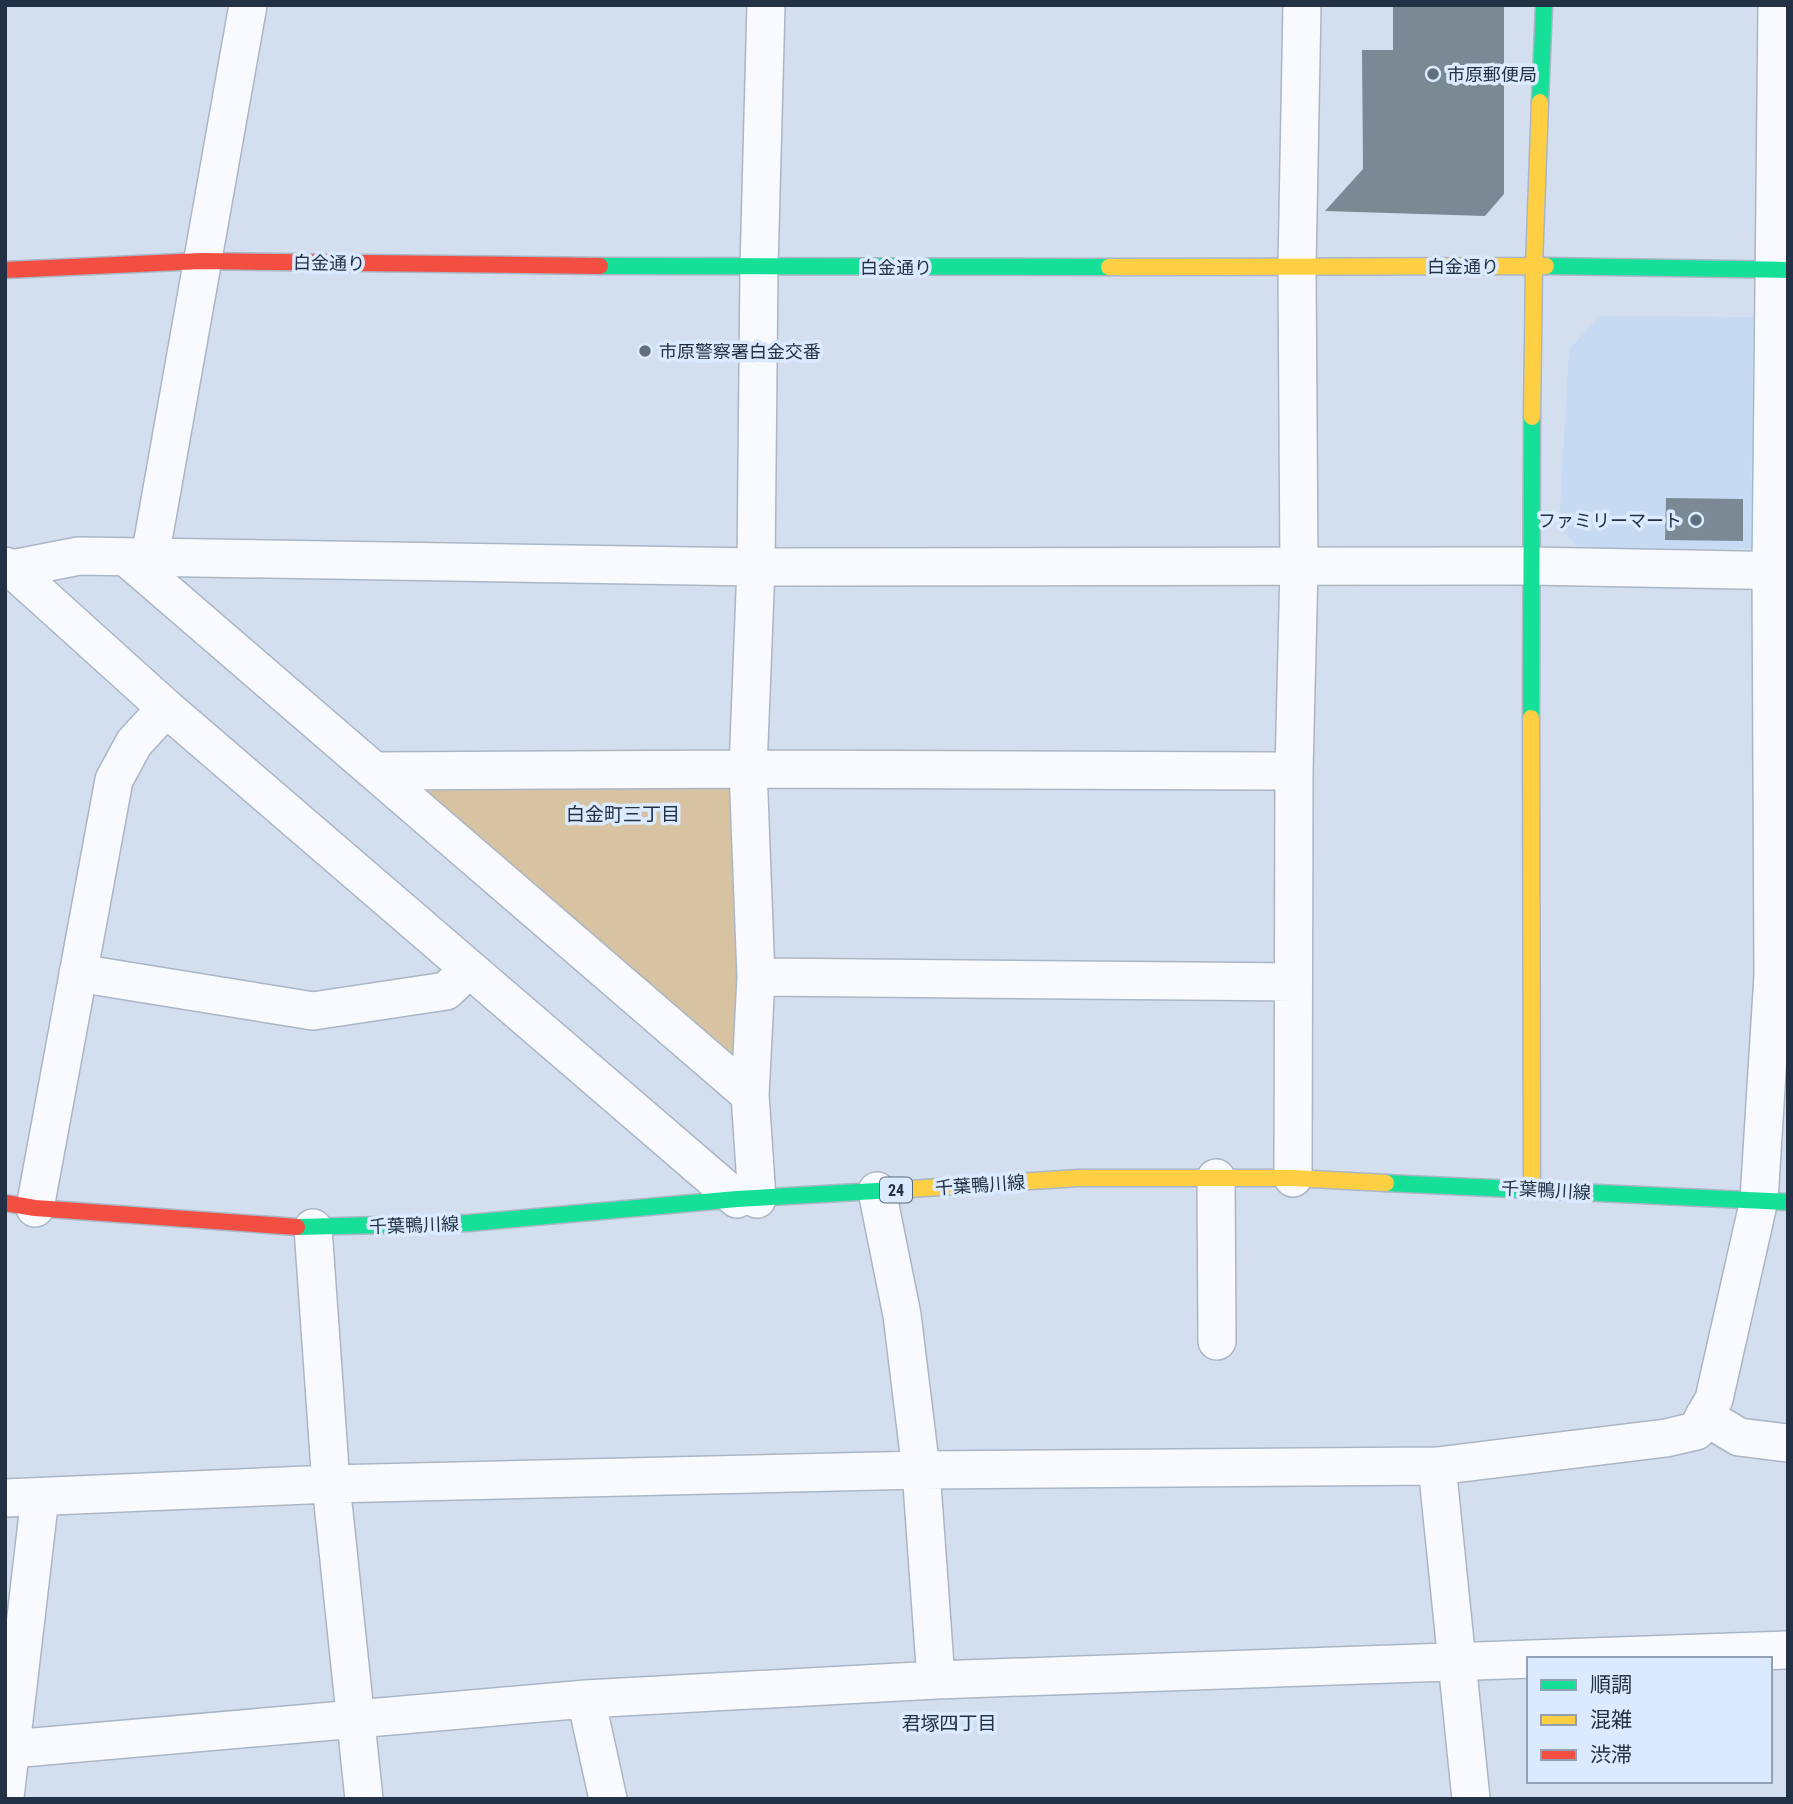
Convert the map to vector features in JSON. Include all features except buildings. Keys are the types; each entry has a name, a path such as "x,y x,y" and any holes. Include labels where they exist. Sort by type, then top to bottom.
{"street":[{"path":"138,557 202,261 248,5"},
{"path":"747,1199 756,978 748,769 756,567 765,5"},
{"path":"1293,1178 1294,771 1298,567 1297,267 1302,5"},
{"path":"1532,1189 1531,566 1534,266 1544,5"},
{"path":"5,1797 11,1749 22,1497 331,1483 921,1470 1437,1466 1666,1438 1696,1431 1714,1399 1773,1201 1780,975 1781,270 1777,5"},
{"name":"白金通り","path":"5,270 202,261 759,268 1534,266 1781,270"},
{"path":"9,568 79,556 756,567 1531,566 1779,571"},
{"path":"138,557 377,771 750,1095"},
{"path":"9,568 166,708 469,970 747,1199"},
{"path":"20,1205 78,973 114,780 134,743 166,708"},
{"path":"377,771 1294,771"},
{"path":"78,973 313,1011 446,990 469,970"},
{"path":"756,978 1293,982"},
{"name":"千葉鴨川線","path":"20,1205 313,1228 469,1223 747,1199 1079,1178 1293,1178 1773,1201"},
{"path":"1216,1178 1217,1340"},
{"path":"877,1191 902,1315 921,1470 936,1680"},
{"path":"313,1228 331,1483 364,1799"},
{"path":"1704,1416 1740,1437 1788,1443"},
{"path":"1437,1466 1471,1799"},
{"path":"1557,1657 1788,1650"},
{"path":"11,1749 586,1699 936,1680 1527,1658"},
{"path":"586,1699 608,1799"}],"shaded area":[{"path":"1599,316 1753,317 1751,548 1583,553 1559,526 1569,350"},
{"path":"748,769 750,1095 377,771"}],"traffic: fast":[{"path":"1540,102 1544,5"},
{"path":"600,266 1109,267"},
{"path":"1546,266 1788,270"},
{"path":"1531,718 1532,417"},
{"path":"1386,1183 1788,1202"},
{"path":"297,1227 469,1223 737,1199 894,1190"}],"traffic: slow":[{"path":"1532,417 1540,102"},
{"path":"1109,267 1546,266"},
{"path":"1531,718 1532,1189"},
{"path":"894,1190 1079,1178 1293,1178 1386,1183"}],"traffic: jam":[{"path":"5,270 202,261 600,266"},
{"path":"5,1203 35,1208 297,1227"}],"place":[{"name":"市原郵便局","path":"1433,74"},
{"name":"市原警察署白金交番","path":"645,351"},
{"name":"ファミリーマート","path":"1696,520"}],"district":[{"name":"白金町三丁目","path":"623,814"},
{"name":"君塚四丁目","path":"949,1723"}]}
